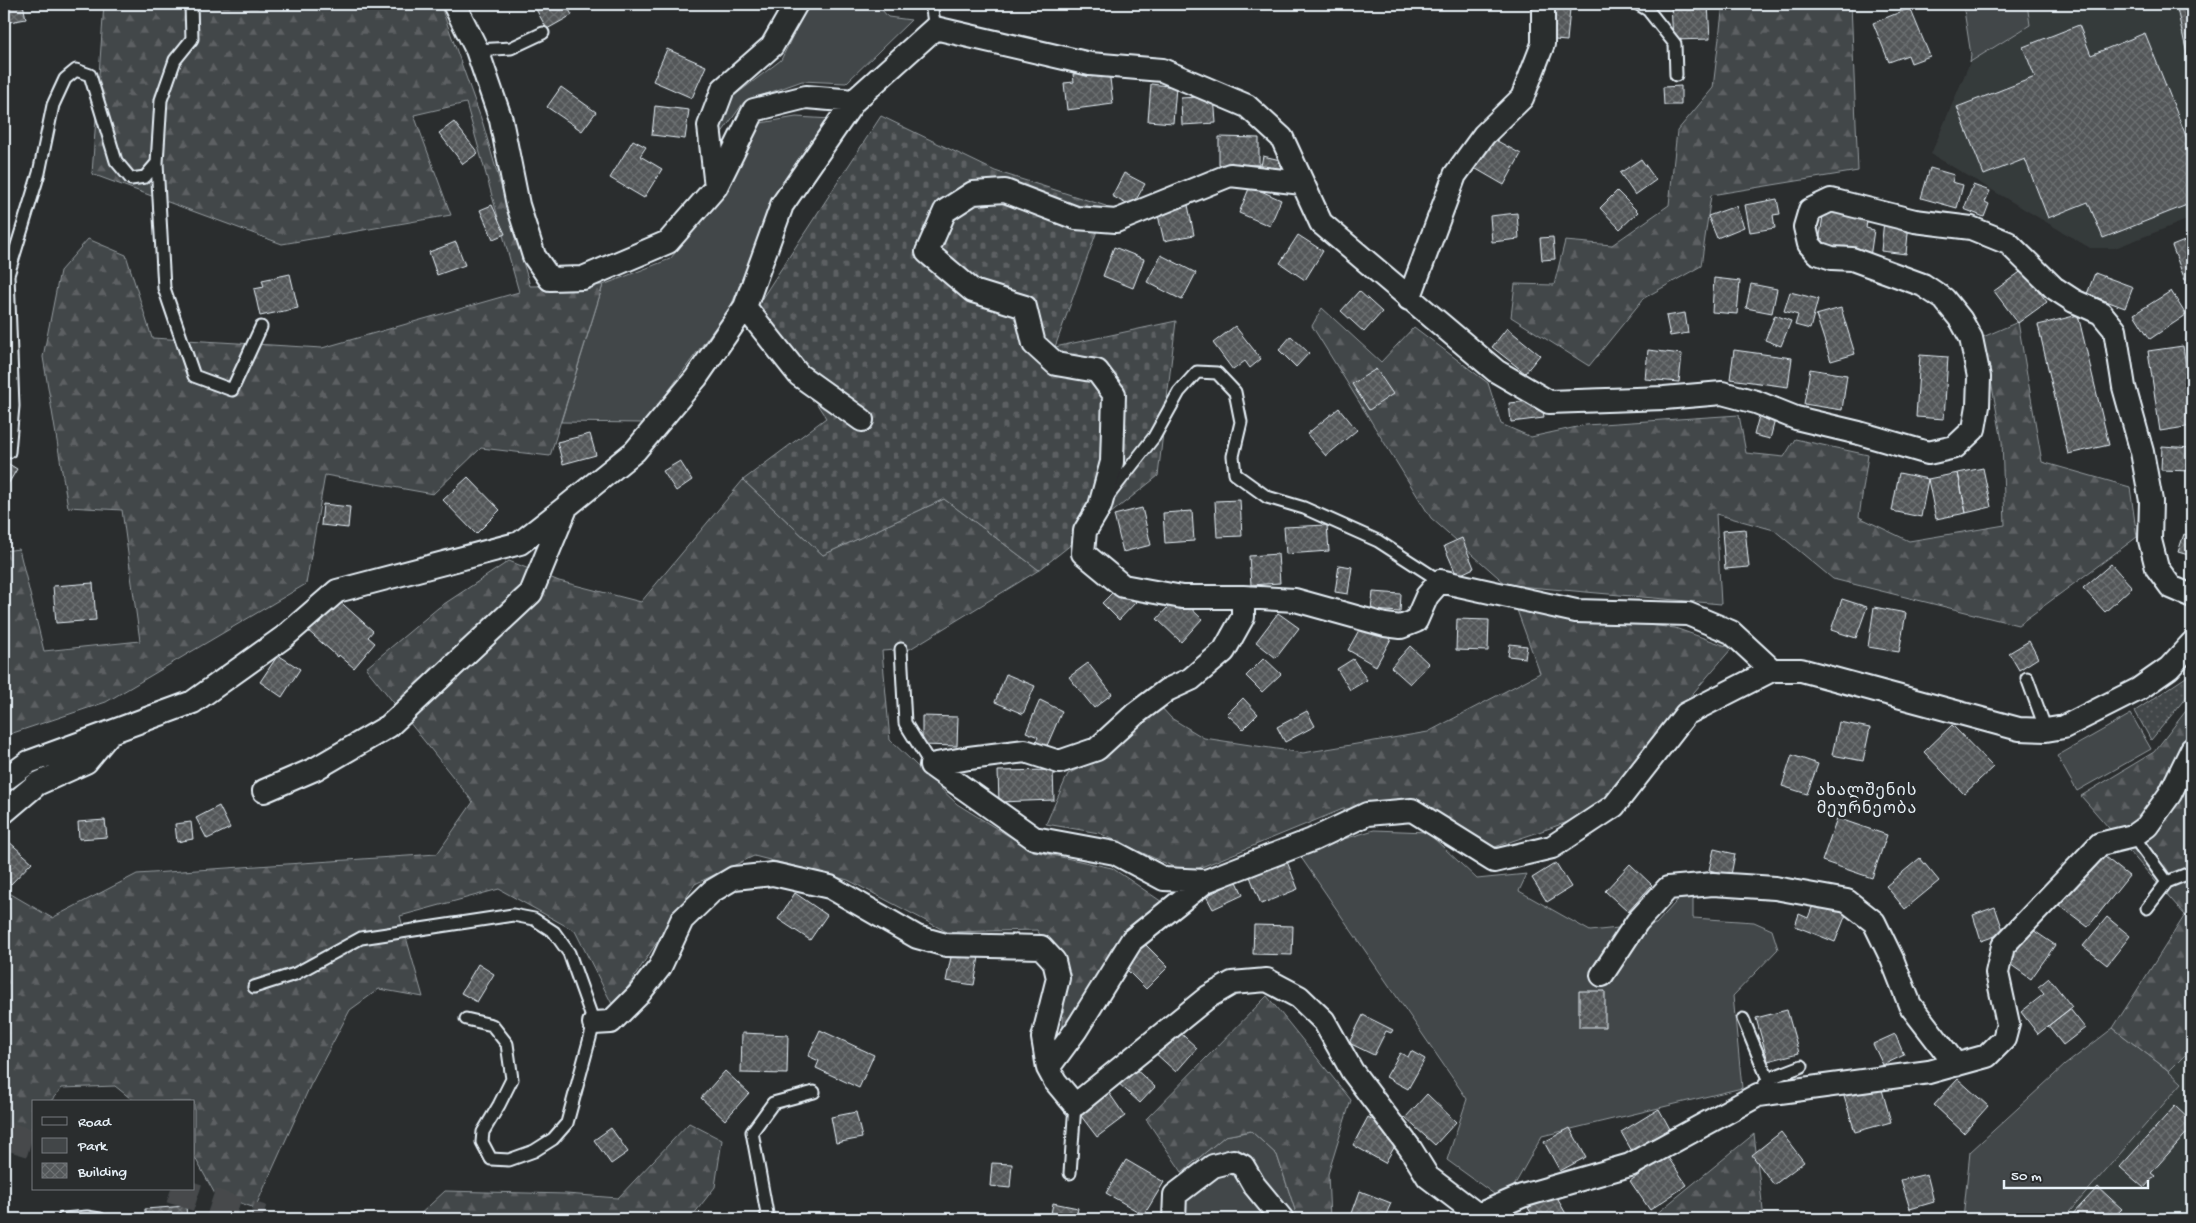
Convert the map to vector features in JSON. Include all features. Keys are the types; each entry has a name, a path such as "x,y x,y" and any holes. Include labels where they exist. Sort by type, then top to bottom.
{"street":[{"path":"454,4 477,50 501,120 518,205 534,256 550,279 583,278 668,242 716,187 754,110 806,97 854,101"},
{"path":"716,187 709,126 723,89 772,46 796,4"},
{"path":"1409,299 1455,175 1484,135 1522,98 1543,44 1543,4"},
{"path":"4,780 29,762 193,702 284,636 337,591 520,543 566,507 635,451 696,378 746,307 782,205 854,101 935,28 1090,64 1162,70 1247,106 1282,138 1321,223 1496,371 1549,402 1664,398 1722,393 1756,402 1796,418 1859,433 1928,453 1955,447 1974,428 1979,377 1970,338 1961,320 1944,299 1923,285 1852,259 1832,258 1817,253 1809,244 1805,227 1810,210 1831,200 1916,221 1971,228 2008,244 2054,288 2074,302 2101,313 2115,330 2124,387 2142,452 2151,501 2150,540 2158,568 2171,588 2192,596"},
{"path":"1302,184 1230,175 1116,221 1076,218 1005,191 973,194 945,211 927,252 973,291 1026,307 1034,344 1056,364 1097,371 1114,394 1112,462 1100,506 1085,531 1082,553 1123,586 1182,596 1243,596 1295,600 1385,625 1401,627 1416,621 1427,596 1440,581 1576,611 1688,614 1731,632 1772,670"},
{"path":"746,307 799,375 862,420"},
{"path":"264,791 315,769 389,726 531,594 566,507"},
{"path":"931,765 1025,751 1059,762 1096,749 1135,714 1167,690 1191,679 1224,650 1243,618 1243,596"},
{"path":"1048,1068 1076,1030 1132,940 1206,881 1312,840 1367,814 1412,810 1494,861 1552,847 1614,806 1686,714 1772,670 1801,670 2019,729 2046,730 2064,727 2139,689 2169,668 2192,643"},
{"path":"4,812 37,784 86,762 111,732"},
{"path":"594,1023 611,1022 638,995 660,967 682,920 712,891 734,878 773,874 830,887 917,937 946,946 1041,947 1054,961 1058,978 1043,1038 1048,1068 1075,1106 1208,998 1232,983 1267,980 1299,996 1324,1021 1352,1071 1410,1148 1428,1177 1479,1217 1522,1196 1630,1164 1763,1087 1929,1072 1987,1056 2004,1039 2008,1024 1997,973 2003,946 2100,844 2133,836 2147,826 2170,794 2192,749"},
{"path":"931,765 1034,838 1114,853 1164,879 1206,881"},
{"path":"1602,975 1637,922 1668,888 1713,884 1775,888 1846,901 1874,922 1892,959 1910,1005 1956,1065"},
{"path":"1174,1219 1176,1195 1212,1166 1233,1162 1243,1166 1254,1185 1282,1219"}],"lane":[{"path":"191,4 192,39 174,60 161,100 157,163 164,288 194,376 232,390 261,327"},
{"path":"931,4 935,28"},
{"path":"1638,4 1648,10 1675,44 1676,75"},
{"path":"477,50 511,48 543,33"},
{"path":"9,452 14,406 6,277 39,173 53,105 65,79 76,70 90,75 116,161 131,179 145,177 157,163"},
{"path":"1100,506 1154,437 1179,392 1197,372 1217,373 1235,392 1241,422 1233,456 1235,474 1267,497 1304,508 1378,541 1440,581"},
{"path":"901,650 905,723 931,765"},
{"path":"2027,678 2046,730"},
{"path":"2133,836 2167,882"},
{"path":"2147,908 2167,882 2192,872"},
{"path":"254,987 295,974 361,938 513,915 534,919 554,932 569,953 594,1023 567,1123 553,1139 534,1151 509,1160 491,1159 482,1142 483,1132 512,1079 507,1044 492,1025 466,1019"},
{"path":"1743,1019 1763,1087 1802,1066"},
{"path":"768,1219 752,1132 774,1103 814,1092"},
{"path":"1070,1173 1075,1106"},
{"path":"64,1219 86,1217 100,1219"}],"shaded area":[{"path":"2028,4 2192,4 2192,218 2115,248 2090,248 1931,154 1970,62 2030,26"},
{"path":"2192,1048 2192,1219 2063,1219 2181,1084 2169,1071"}],"green space":[{"path":"104,4 440,4 483,124 530,286 603,285 550,456 481,448 433,494 325,475 306,584 106,702 4,736 4,551 19,549 44,651 140,641 122,510 68,507 43,357 60,271 88,239 126,255 152,338 322,348 519,292 466,103 414,115 451,215 282,244 92,174"},
{"path":"808,4 877,4 888,17 911,20 846,83 802,81 744,102 718,138 730,99 781,60"},
{"path":"1723,4 1851,4 1858,171 1711,195 1701,266 1644,298 1589,366 1511,317 1515,284 1554,285 1565,241 1612,245 1669,205 1677,131 1713,88"},
{"path":"1963,4 2027,4 2030,25 1970,62 1971,55"},
{"path":"881,116 995,171 1106,206 1055,347 1176,321 1158,476 1039,570 944,499 823,555 743,480 826,418 755,309"},
{"path":"796,117 832,119 773,204 731,306 645,423 561,422 603,285 670,259 724,195 761,123"},
{"path":"1322,308 1381,362 1414,327 1488,383 1501,424 1531,437 1586,425 1739,415 1746,453 1784,457 1795,439 1868,455 1859,517 1909,541 2005,525 2002,441 1983,337 2018,322 2042,462 2130,487 2137,537 2018,625 1833,579 1774,530 1716,514 1721,604 1507,585 1431,518 1312,326"},
{"path":"743,480 823,555 944,499 1039,570 910,649 882,651 890,740 957,804 1033,851 1112,868 1168,906 1113,946 1062,1038 1066,975 1037,930 947,932 848,880 754,856 695,884 614,1008 575,931 499,889 400,916 423,997 379,989 350,1010 310,1086 255,1208 215,1194 195,1158 195,1100 132,1100 115,1086 62,1088 52,1100 32,1100 32,1128 24,1142 4,1136 4,890 52,918 137,874 437,854 473,802 366,668 438,608 509,561 559,581 641,602"},
{"path":"1517,610 1675,628 1732,648 1588,815 1492,848 1425,808 1343,809 1187,873 1099,833 1046,824 1068,774 1109,753 1161,707 1171,718 1204,738 1303,753 1428,732 1540,673"},
{"path":"2192,673 2192,690 2151,740 2135,711"},
{"path":"2192,703 2192,1048 2169,1071 2113,1028 2185,915 2081,796 2154,752"},
{"path":"2131,714 2151,749 2077,791 2057,756"},
{"path":"1374,830 1427,832 1477,879 1527,874 1519,891 1590,931 1656,924 1693,883 1693,918 1754,922 1772,930 1778,949 1733,996 1742,1088 1542,1136 1505,1202 1447,1160 1467,1099 1298,853"},
{"path":"1267,996 1351,1100 1328,1174 1330,1219 1298,1219 1277,1155 1251,1131 1225,1136 1182,1172 1146,1119"},
{"path":"2113,1028 2182,1083 2063,1219 1963,1219 1970,1152 2065,1065"},
{"path":"689,1123 722,1140 715,1187 690,1219 415,1219 445,1191 566,1194 618,1198"},
{"path":"1251,1131 1277,1155 1298,1219 1171,1219 1182,1172 1225,1136"},
{"path":"1754,1134 1764,1219 1650,1219"}],"building":[{"path":"4,4 23,4 26,19 4,23"},
{"path":"533,4 566,4 572,15 547,29"},
{"path":"1708,4 1710,39 1673,40 1671,5"},
{"path":"2176,4 2192,4 2192,77"},
{"path":"1546,7 1570,9 1567,41 1543,39"},
{"path":"1910,8 1930,56 1911,63 1908,55 1889,62 1873,23"},
{"path":"2079,25 2091,55 2145,33 2192,151 2192,203 2103,238 2088,202 2048,218 2025,159 1984,175 1957,107 2035,77 2023,47"},
{"path":"667,49 706,66 692,98 653,81"},
{"path":"1109,70 1113,104 1067,110 1064,83 1074,82 1073,74"},
{"path":"1151,84 1176,87 1173,123 1148,121"},
{"path":"1681,86 1681,105 1664,105 1663,87"},
{"path":"561,87 596,112 582,131 547,107"},
{"path":"1214,96 1216,123 1182,125 1181,98"},
{"path":"655,106 689,110 685,139 652,135"},
{"path":"454,122 478,153 463,164 439,133"},
{"path":"1488,136 1521,154 1504,185 1471,166"},
{"path":"1219,137 1259,138 1259,165 1219,165"},
{"path":"633,140 646,147 640,156 662,169 644,198 610,178"},
{"path":"1263,156 1289,162 1286,177 1260,171"},
{"path":"1641,159 1656,180 1635,195 1620,173"},
{"path":"1930,168 1954,175 1952,182 1963,185 1957,208 1921,198"},
{"path":"1124,173 1145,184 1132,207 1112,196"},
{"path":"1973,185 1990,191 1985,202 1989,204 1984,217 1964,209"},
{"path":"1250,186 1281,200 1270,226 1239,213"},
{"path":"1617,191 1638,212 1620,229 1600,208"},
{"path":"1777,199 1780,214 1773,215 1775,228 1750,232 1745,205"},
{"path":"492,205 505,234 493,239 480,210"},
{"path":"1188,205 1194,235 1164,241 1157,211"},
{"path":"1736,206 1744,227 1717,238 1708,216"},
{"path":"1824,209 1868,215 1866,228 1874,230 1870,257 1818,249"},
{"path":"1517,213 1519,239 1492,242 1490,216"},
{"path":"1884,220 1909,223 1906,254 1881,251"},
{"path":"1298,235 1323,251 1305,280 1280,263"},
{"path":"1553,237 1555,259 1542,260 1540,238"},
{"path":"2192,238 2192,277 2185,280 2172,246"},
{"path":"456,242 465,265 437,275 429,252"},
{"path":"1114,247 1144,259 1133,288 1103,276"},
{"path":"1161,255 1196,273 1182,300 1147,282"},
{"path":"2023,270 2047,302 2018,323 1994,291"},
{"path":"2095,273 2133,287 2125,308 2087,294"},
{"path":"290,274 298,308 260,316 254,289 264,287 262,280"},
{"path":"1714,278 1740,281 1737,314 1712,312"},
{"path":"1751,284 1777,289 1772,313 1746,308"},
{"path":"1359,291 1382,312 1364,332 1341,311"},
{"path":"2171,291 2186,315 2150,339 2134,314"},
{"path":"1790,292 1818,299 1810,329 1795,325 1798,315 1784,311"},
{"path":"1841,308 1855,354 1831,361 1816,315"},
{"path":"1685,313 1688,333 1670,336 1666,316"},
{"path":"1775,315 1791,321 1781,346 1765,340"},
{"path":"2078,315 2109,445 2068,454 2038,325"},
{"path":"1235,326 1261,359 1250,368 1245,361 1233,370 1213,343"},
{"path":"1507,328 1540,355 1525,373 1492,347"},
{"path":"1291,336 1309,353 1296,367 1279,350"},
{"path":"2183,346 2192,407 2192,426 2160,431 2148,351"},
{"path":"1648,350 1682,354 1679,382 1645,379"},
{"path":"1734,350 1792,358 1788,387 1730,379"},
{"path":"1920,355 1948,357 1944,419 1916,417"},
{"path":"1376,369 1393,394 1369,410 1352,384"},
{"path":"1810,369 1847,375 1842,410 1804,404"},
{"path":"1542,400 1544,418 1511,422 1509,403"},
{"path":"1339,408 1357,430 1326,456 1307,434"},
{"path":"1760,412 1776,416 1770,439 1754,435"},
{"path":"590,434 596,455 563,464 557,442"},
{"path":"2162,446 2192,448 2192,471 2161,470"},
{"path":"4,461 17,469 4,491"},
{"path":"680,461 692,480 676,491 663,471"},
{"path":"1983,468 1991,507 1966,513 1958,473"},
{"path":"1899,473 1928,479 1921,517 1892,511"},
{"path":"1958,473 1966,513 1936,519 1928,479"},
{"path":"468,477 500,510 476,534 443,500"},
{"path":"1240,500 1242,536 1217,537 1215,501"},
{"path":"323,504 350,507 348,528 321,525"},
{"path":"1142,508 1151,545 1123,552 1114,515"},
{"path":"1192,511 1194,541 1165,543 1163,513"},
{"path":"1327,525 1329,551 1286,554 1284,527"},
{"path":"1745,529 1749,567 1725,569 1722,531"},
{"path":"2184,534 2192,537 2192,556 2178,552"},
{"path":"1462,538 1474,568 1457,576 1444,546"},
{"path":"1278,554 1280,583 1251,585 1249,556"},
{"path":"2111,564 2132,587 2105,612 2083,588"},
{"path":"1339,565 1352,567 1348,594 1335,592"},
{"path":"93,583 96,620 56,623 53,586"},
{"path":"1119,586 1136,602 1119,620 1102,603"},
{"path":"1373,592 1401,594 1400,612 1371,610"},
{"path":"1178,596 1202,619 1181,642 1157,619"},
{"path":"335,597 373,631 368,637 375,643 354,668 339,655 338,657 306,629"},
{"path":"1842,599 1867,607 1856,638 1831,630"},
{"path":"1874,607 1906,613 1899,652 1868,647"},
{"path":"1278,613 1299,628 1276,658 1256,642"},
{"path":"1457,619 1489,620 1488,651 1456,650"},
{"path":"1364,621 1392,637 1376,666 1348,650"},
{"path":"2029,641 2038,658 2019,670 2009,653"},
{"path":"1510,644 1527,646 1525,658 1508,656"},
{"path":"1410,646 1429,664 1410,684 1391,667"},
{"path":"278,655 300,669 282,697 260,682"},
{"path":"1264,658 1281,674 1262,692 1246,676"},
{"path":"1353,659 1367,680 1350,690 1337,669"},
{"path":"1088,663 1112,694 1094,708 1069,677"},
{"path":"1006,674 1035,686 1023,714 995,702"},
{"path":"1243,698 1258,714 1243,729 1227,714"},
{"path":"1040,700 1062,711 1046,748 1035,744 1038,737 1026,732"},
{"path":"1307,711 1315,726 1285,742 1277,727"},
{"path":"922,716 958,717 957,746 922,745"},
{"path":"1839,722 1870,728 1863,761 1832,755"},
{"path":"1952,725 1993,767 1964,794 1924,752"},
{"path":"1792,755 1818,764 1807,794 1782,786"},
{"path":"1053,770 1054,800 999,802 998,771"},
{"path":"219,806 230,828 207,839 196,818"},
{"path":"1837,818 1887,835 1872,878 1822,861"},
{"path":"105,820 107,837 79,839 78,822"},
{"path":"191,822 193,839 177,842 175,824"},
{"path":"7,840 32,862 11,884 4,877 4,843"},
{"path":"1714,849 1735,854 1731,875 1709,870"},
{"path":"2100,853 2129,876 2088,927 2059,905"},
{"path":"1284,854 1298,889 1261,904 1247,869"},
{"path":"1920,858 1939,881 1905,909 1886,886"},
{"path":"1556,863 1571,887 1547,902 1532,878"},
{"path":"1630,864 1652,885 1628,912 1605,891"},
{"path":"1235,877 1243,895 1213,909 1206,896 1229,885 1228,881"},
{"path":"795,893 827,915 810,940 778,919"},
{"path":"1815,900 1847,912 1835,942 1795,926 1799,914 1808,918"},
{"path":"1995,907 2004,933 1981,941 1973,915"},
{"path":"2107,917 2130,936 2107,965 2083,946"},
{"path":"1254,925 1293,926 1292,955 1253,954"},
{"path":"2030,928 2055,945 2031,979 2007,962"},
{"path":"1142,941 1168,967 1146,989 1120,963"},
{"path":"952,952 979,957 974,985 946,981"},
{"path":"478,964 494,974 477,1002 461,993"},
{"path":"2049,978 2072,1007 2038,1034 2021,1012 2044,994 2038,987"},
{"path":"1579,991 1605,991 1605,1027 1579,1027"},
{"path":"2070,1009 2085,1028 2063,1045 2048,1026"},
{"path":"1787,1010 1799,1053 1768,1061 1756,1018"},
{"path":"1363,1015 1393,1030 1391,1033 1386,1031 1374,1055 1349,1043"},
{"path":"1175,1028 1197,1048 1176,1072 1154,1052"},
{"path":"820,1030 874,1055 859,1088 816,1068 819,1061 808,1056"},
{"path":"742,1033 788,1035 787,1074 741,1073"},
{"path":"1895,1034 1904,1055 1883,1065 1873,1044"},
{"path":"1411,1051 1425,1059 1408,1089 1386,1077 1400,1053 1408,1057"},
{"path":"1131,1065 1155,1087 1140,1103 1116,1081"},
{"path":"725,1071 749,1093 725,1120 701,1098"},
{"path":"1879,1079 1891,1122 1855,1132 1842,1090"},
{"path":"1958,1079 1988,1106 1964,1133 1934,1105"},
{"path":"1107,1090 1125,1116 1097,1137 1078,1112"},
{"path":"1427,1094 1456,1122 1435,1145 1405,1118"},
{"path":"2175,1106 2192,1122 2192,1127 2151,1173 2155,1176 2144,1188 2120,1167"},
{"path":"1659,1109 1670,1129 1632,1151 1621,1132"},
{"path":"856,1112 862,1138 836,1143 831,1117"},
{"path":"1368,1117 1401,1136 1385,1163 1353,1145"},
{"path":"611,1128 628,1152 611,1164 594,1140"},
{"path":"1570,1128 1586,1157 1560,1171 1544,1142"},
{"path":"1781,1132 1804,1162 1774,1185 1752,1155"},
{"path":"1667,1156 1687,1185 1650,1210 1630,1181"},
{"path":"1126,1160 1164,1182 1144,1215 1106,1193"},
{"path":"992,1163 1012,1164 1010,1188 990,1186"},
{"path":"1927,1174 1934,1202 1910,1209 1901,1180"},
{"path":"2098,1187 2122,1209 2112,1219 2068,1219"},
{"path":"1360,1191 1391,1203 1384,1219 1350,1219"},
{"path":"1554,1193 1569,1219 1535,1219 1528,1208"},
{"path":"1053,1203 1078,1208 1076,1219 1050,1219"},
{"path":"186,1206 187,1219 145,1219 145,1209"}],"tunnel":[{"path":"4,1135 32,1143"},
{"path":"174,1190 262,1219"}],"district":[{"name":"ახალშენის მეურნეობა","path":"1867,798"}]}
